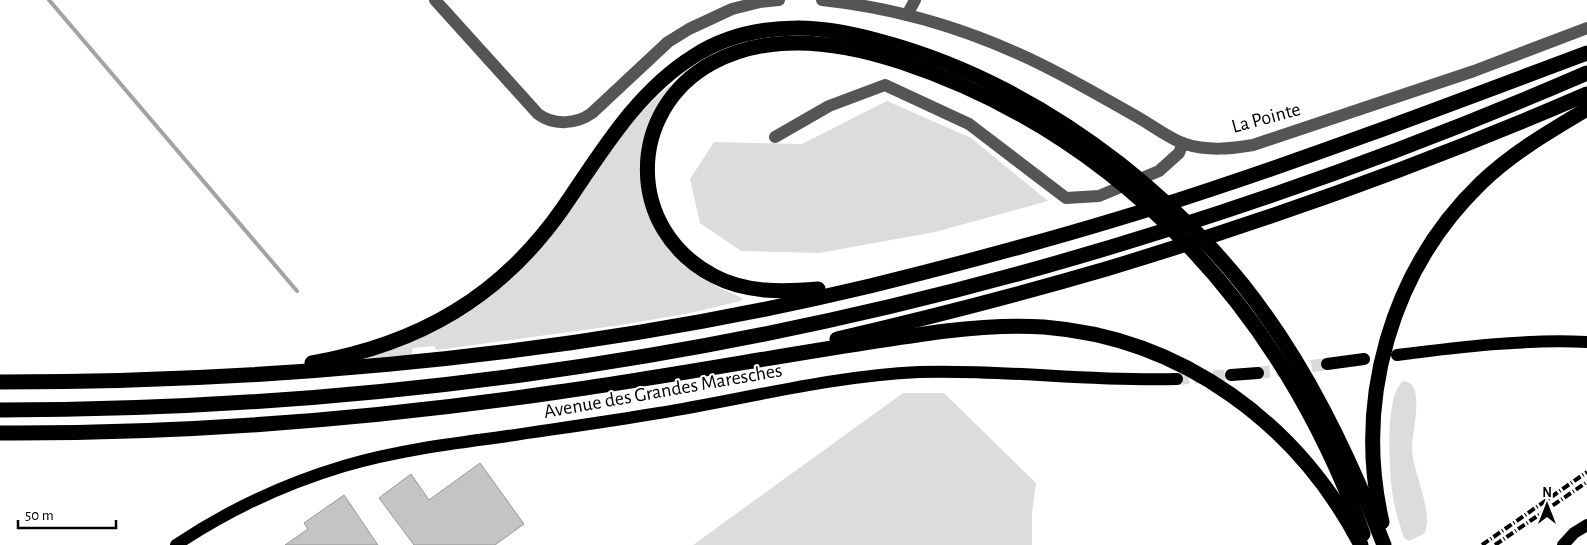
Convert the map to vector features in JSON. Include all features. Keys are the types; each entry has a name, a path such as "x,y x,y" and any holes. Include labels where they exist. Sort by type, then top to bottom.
{"highway":[{"path":"207,377 268,370 345,356 405,337 457,311 492,286 533,246 561,211 618,129 635,108 658,84 686,62 707,48 753,32 793,28 819,29 852,34 909,50 975,76 1018,97 1077,134 1118,163 1160,198 1191,228 1243,285 1292,355 1323,408 1385,542"},
{"path":"909,276 815,289 772,290 747,288 724,281 692,262 677,248 661,224 650,197 647,178 648,156 652,137 664,108 676,91 706,67 721,58 744,50 768,44 791,42 823,44 876,54 913,66 983,95 1041,127 1102,168 1143,202 1177,233 1228,290 1277,358 1312,418 1342,480 1367,545"},
{"path":"0,382 207,377 402,364 554,345 749,312 909,276 1057,236 1206,191 1309,156 1587,54"},
{"path":"0,410 205,405 337,396 418,388 628,359 826,321 1044,266 1200,219 1410,145 1587,73"},
{"path":"694,370 836,339 950,311 1167,250 1289,210 1369,181 1499,131 1587,94"},
{"path":"1385,542 1375,481 1374,417 1383,351 1392,321 1406,288 1422,257 1443,226 1482,182 1522,150 1587,109"},
{"path":"0,433 191,429 409,411 558,392 918,334 970,328 1045,327 1114,339 1194,371 1229,393 1254,411 1288,442 1336,504 1361,545"}],"main road":[{"path":"1398,355 1503,343 1587,342"},
{"path":"1327,364 1364,360"},
{"name":"Avenue des Grandes Maresches","path":"176,545 226,514 257,498 300,480 346,465 387,455 459,442 614,420 847,379 894,374 954,372 1127,380 1177,379"},
{"path":"1232,375 1258,373"},
{"path":"1563,545 1574,533 1587,525"}],"street":[{"path":"434,0 538,114 546,119 562,122 578,121 592,113 668,42 689,29 732,9 760,2 779,0"},
{"name":"La Pointe","path":"822,0 844,2 907,15 950,28 1019,54 1067,78 1183,143 1223,149 1253,145 1474,71 1587,28"},
{"path":"907,15 915,0"},
{"path":"775,137 829,106 885,85 969,124 1066,198 1099,196 1159,170 1179,153 1183,143"}],"shaded area":[{"path":"670,85 652,117 643,147 642,172 649,211 655,229 676,257 704,279 740,297 741,301 690,313 621,325 437,350 434,346 413,348 411,355 362,359 411,341 461,317 478,306 508,281 548,240 604,158 635,119"},
{"path":"887,101 971,138 1048,201 935,232 819,253 741,251 700,223 690,179 714,142 802,144"},
{"path":"1404,381 1411,384 1415,390 1416,409 1412,447 1415,468 1427,515 1427,525 1424,534 1409,541 1404,538 1395,507 1389,454 1393,400 1398,388"},
{"path":"903,393 944,393 1036,483 1032,513 1032,545 693,545"}],"building":[{"path":"480,463 524,524 495,545 414,545 379,498 411,474 429,500"},
{"path":"344,495 378,545 285,545 308,529 304,523"}],"waterway":[{"path":"49,0 297,291"}],"tunnel":[{"path":"1258,373 1327,364"},
{"path":"1177,379 1231,375"}],"railway":[{"path":"1482,545 1587,472"},
{"path":"1495,545 1587,482"}]}
